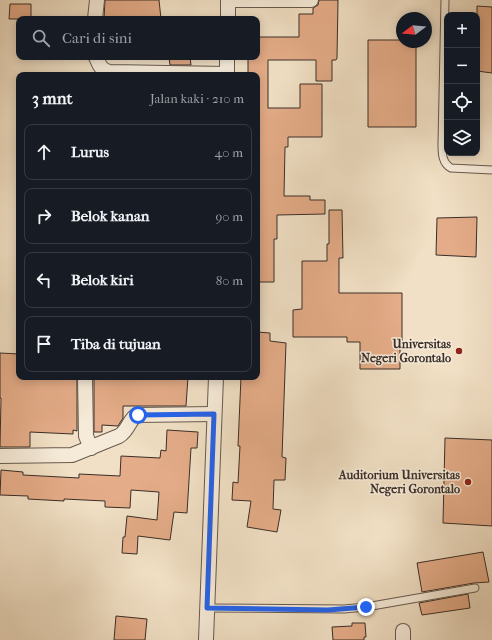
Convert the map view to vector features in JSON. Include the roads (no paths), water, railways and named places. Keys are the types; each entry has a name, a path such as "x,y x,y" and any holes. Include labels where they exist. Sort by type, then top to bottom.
{"street":[{"path":"95,16 97,0"},
{"path":"228,16 228,0 311,0"},
{"path":"97,60 101,68 105,72"},
{"path":"227,60 227,72"},
{"path":"85,380 86,436 91,448"},
{"path":"206,640 216,380"},
{"path":"0,456 72,455 125,433 133,418 138,415 214,414"}],"lane":[{"path":"445,0 443,159 446,165 451,168 492,170"},
{"path":"207,608 344,609 366,607 475,588"}],"place":[{"name":"Universitas Negeri Gorontalo","path":"459,351"},
{"name":"Auditorium Universitas Negeri Gorontalo","path":"468,482"}]}
